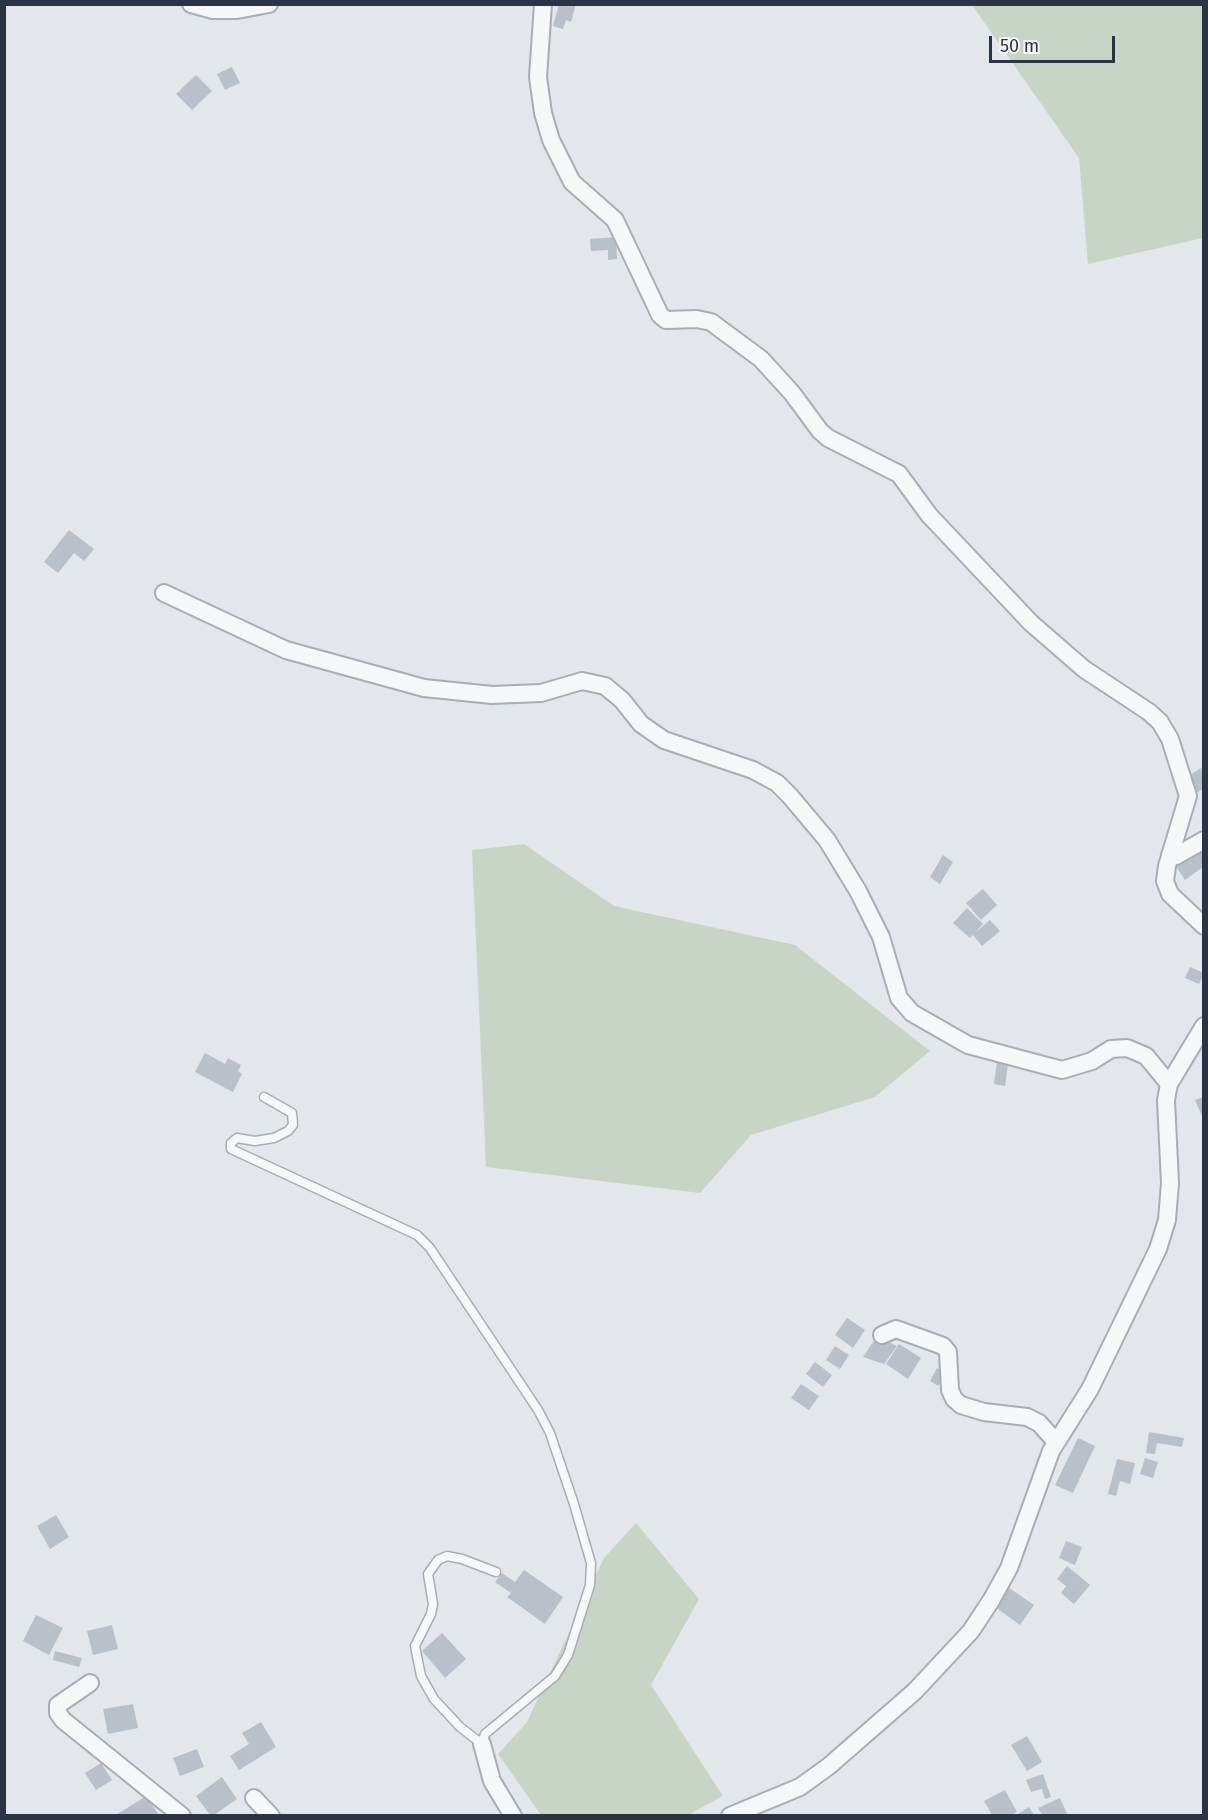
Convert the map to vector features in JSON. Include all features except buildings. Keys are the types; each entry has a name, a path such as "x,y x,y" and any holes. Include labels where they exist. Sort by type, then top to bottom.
{"street":[{"path":"191,4 213,10 237,10 269,4"},
{"path":"543,4 538,77 543,113 551,140 572,182 615,220 663,318 706,320 761,359 828,438 899,474 929,515 1031,623 1084,669 1160,722 1170,739 1188,796 1170,855 1165,881 1170,894 1203,926"},
{"path":"164,593 286,650 424,688 492,695 541,693 582,681 605,686 622,700 641,724 664,740 753,770 777,783 790,796 827,840 858,891 881,937 899,998 912,1013 968,1045 1062,1070 1092,1061 1111,1048 1127,1048 1146,1056 1169,1084"},
{"path":"1170,855 1176,856 1203,840"},
{"path":"730,1815 800,1787 829,1766 915,1692 971,1631 1009,1568 1056,1442 1090,1389 1158,1249 1167,1220 1170,1183 1166,1101 1169,1084 1203,1026"},
{"path":"882,1335 896,1329 943,1346 948,1352 951,1390 954,1399 961,1405 984,1412 1027,1418 1039,1423 1056,1442"},
{"path":"90,1683 58,1705 58,1713 63,1720 182,1815"},
{"path":"482,1744 492,1781 513,1815"},
{"path":"254,1798 271,1815"}],"lane":[{"path":"264,1097 292,1113 293,1125 288,1131 274,1138 255,1141 237,1138 231,1143 231,1149 417,1235 430,1248 538,1410 550,1433 574,1504 591,1563 590,1585 568,1655 555,1676 485,1734 482,1744 460,1727 434,1699 421,1676 415,1646 431,1614 433,1604 428,1574 438,1560 447,1556 462,1559 496,1572"}],"green space":[{"path":"972,5 1203,5 1203,238 1088,264 1079,158"},
{"path":"524,844 614,906 795,945 930,1051 875,1097 751,1135 700,1193 486,1167 472,850"},
{"path":"636,1523 699,1599 651,1685 723,1796 688,1815 541,1815 498,1754 527,1722 604,1558"}]}
